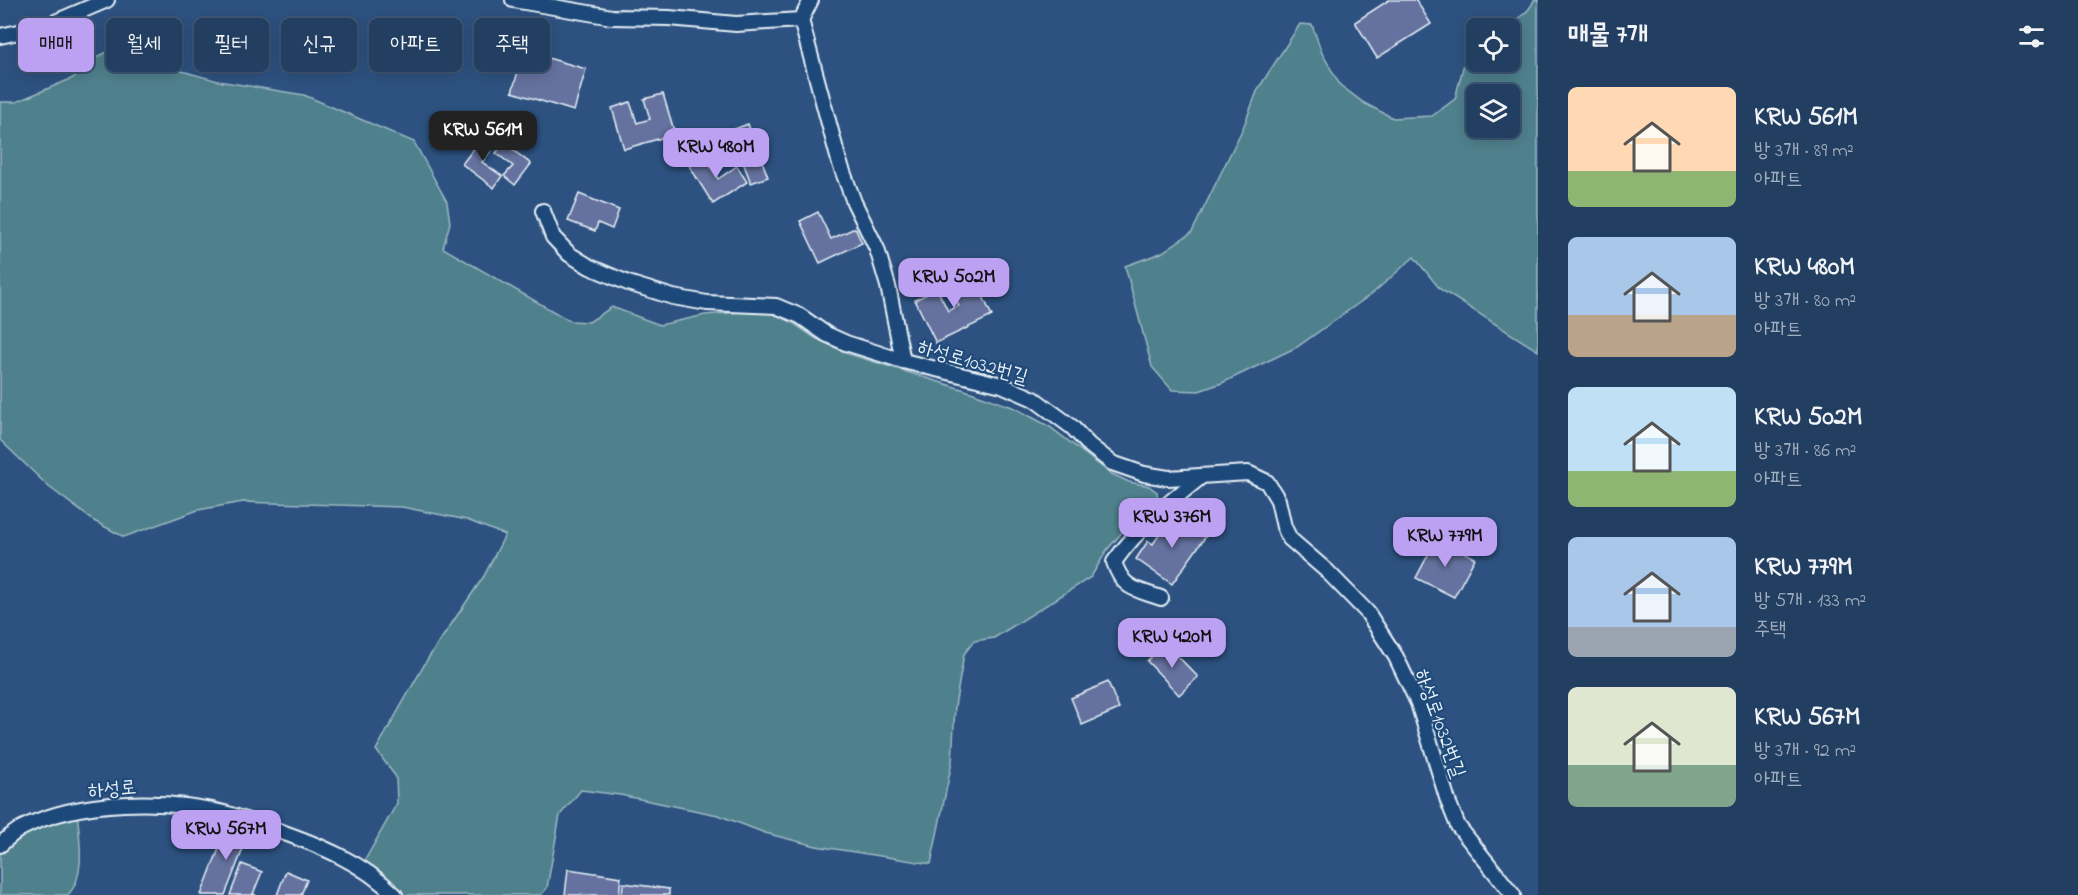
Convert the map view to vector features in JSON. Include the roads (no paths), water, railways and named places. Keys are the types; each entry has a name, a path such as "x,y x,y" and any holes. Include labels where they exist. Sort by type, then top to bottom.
{"lane":[{"path":"0,36 46,26 106,0"},
{"path":"513,0 612,17 669,18 736,24 801,20 811,0"},
{"name":"하성로1032번길","path":"801,20 839,161 854,202 877,249 886,277 903,361 1002,385 1034,399 1072,427 1089,445 1112,463 1144,474 1168,478 1248,473 1267,482 1278,500 1284,527 1290,539 1367,612 1396,657 1418,703 1458,826 1513,895"},
{"path":"543,211 553,237 568,254 590,267 628,283 674,297 708,303 776,306 800,316 826,334 846,343 903,361"},
{"path":"1161,598 1127,585 1118,576 1113,562 1131,538 1150,519 1202,476"},
{"name":"하성로","path":"0,845 20,829 47,818 90,807 133,803 182,806 227,814 311,842 361,866 395,895"}]}
